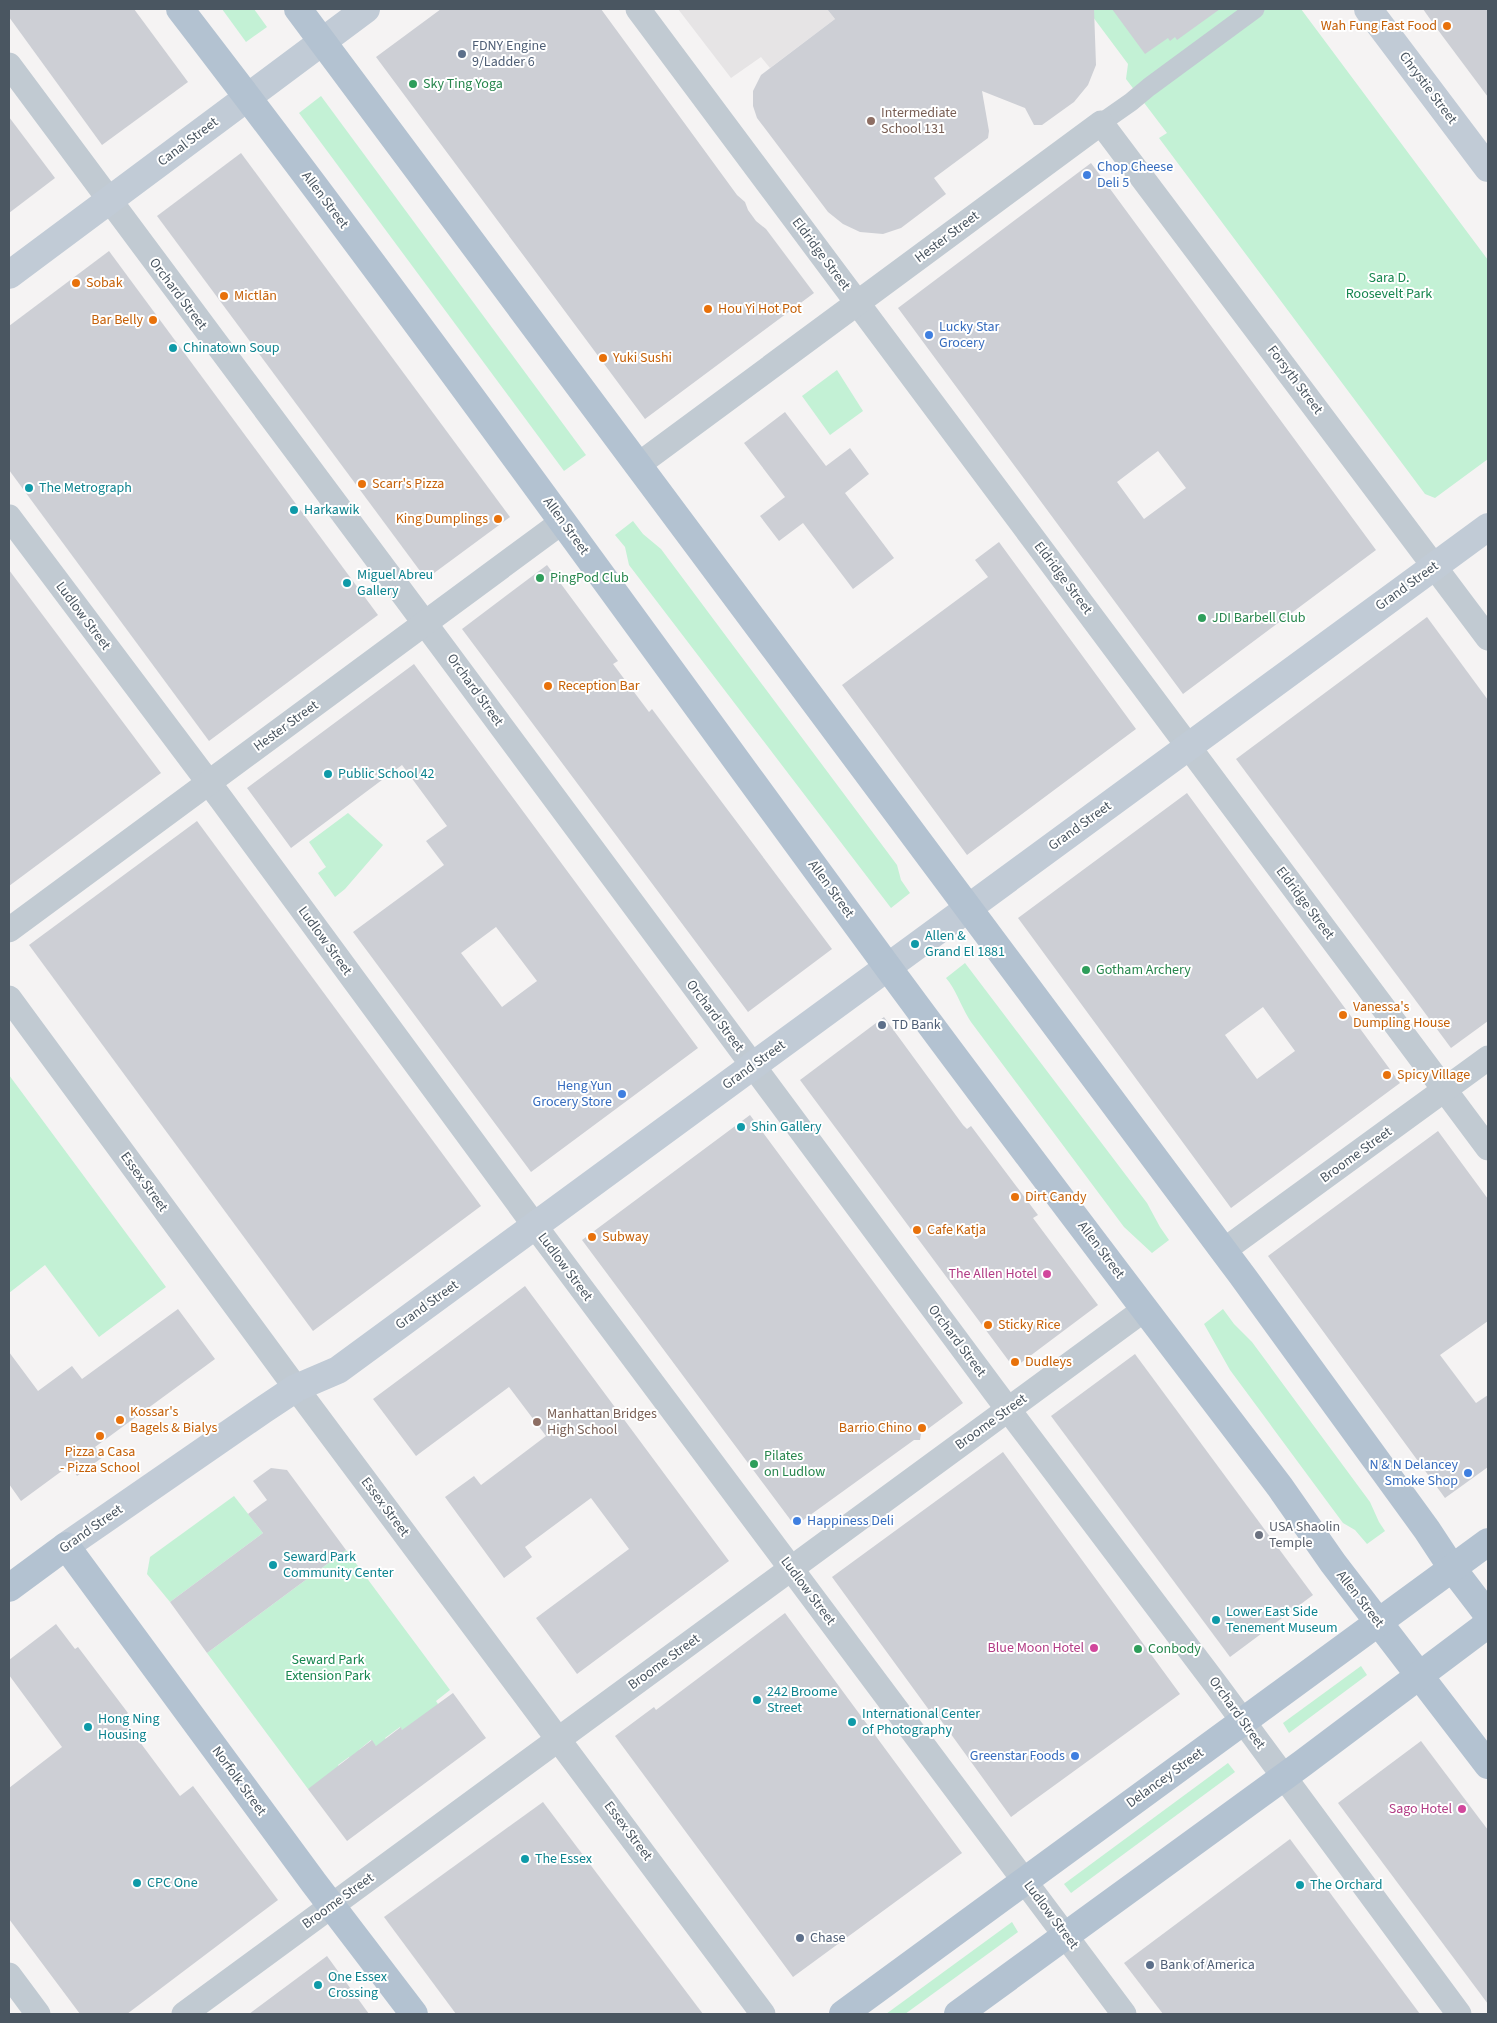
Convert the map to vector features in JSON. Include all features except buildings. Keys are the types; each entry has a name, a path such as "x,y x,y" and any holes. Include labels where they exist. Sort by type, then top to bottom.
{"main road":[{"name":"Allen Street","path":"180,9 248,97 888,967 1280,1487 1333,1563 1488,1765"},
{"path":"298,9 1224,1251 1427,1530 1452,1568 1488,1615"},
{"name":"Canal Street","path":"9,275 366,9"},
{"name":"Chrystie Street","path":"1368,9 1488,168"},
{"name":"Grand Street","path":"9,1588 66,1546 296,1388 338,1370 1488,527"},
{"name":"Delancey Street","path":"843,2014 1488,1542"},
{"name":"Norfolk Street","path":"66,1546 414,2014"},
{"path":"958,2014 1284,1777 1488,1624"}],"street":[{"name":"Eldridge Street","path":"638,9 1488,1148"},
{"name":"Hester Street","path":"638,465 1255,9"},
{"name":"Orchard Street","path":"9,65 1008,1410 1243,1721 1459,2014"},
{"name":"Forsyth Street","path":"1101,123 1488,638"},
{"name":"Ludlow Street","path":"9,517 209,782 535,1226 1124,2014"},
{"name":"Hester Street","path":"9,930 562,522"},
{"name":"Essex Street","path":"9,998 296,1388 763,2014"},
{"name":"Broome Street","path":"1224,1251 1488,1058"},
{"name":"Broome Street","path":"184,2014 1145,1309"},
{"path":"9,1975 38,2014"}],"shaded area":[{"path":"678,9 827,9 835,19 770,68 761,57 731,78"}],"green space":[{"path":"222,9 254,9 267,27 246,42"},
{"name":"Sara D. Roosevelt Park","path":"1087,9 1301,9 1488,260 1488,459 1435,498 1425,494 1159,138 1167,133 1126,79 1128,64"},
{"path":"321,96 586,455 564,471 299,113"},
{"path":"837,370 863,411 830,435 802,396"},
{"path":"633,521 643,534 661,549 897,865 901,880 910,893 891,908 629,565 625,547 615,535"},
{"path":"348,813 383,845 345,889 335,897 318,873 326,867 309,842"},
{"path":"965,963 1147,1203 1169,1240 1152,1253 1124,1227 971,1022 946,978"},
{"path":"9,1075 166,1287 99,1337 45,1265 9,1293"},
{"path":"1223,1309 1234,1324 1252,1342 1370,1502 1385,1531 1367,1544 1355,1530 1343,1523 1230,1370 1204,1324"},
{"path":"234,1496 263,1533 170,1602 147,1574 150,1557"},
{"name":"Seward Park Extension Park","path":"346,1550 450,1690 436,1701 438,1704 408,1737 400,1727 385,1738 389,1743 379,1750 371,1740 360,1749 353,1762 349,1757 338,1765 345,1775 308,1789 207,1653"},
{"path":"1361,1666 1367,1675 1289,1733 1283,1723"},
{"path":"1228,1763 1235,1772 1071,1893 1064,1884"},
{"path":"1012,1922 1018,1932 905,2014 886,2014"}],"place":[{"name":"Wah Fung Fast Food","path":"1447,26"},
{"name":"FDNY Engine 9/Ladder 6","path":"462,54"},
{"name":"Sky Ting Yoga","path":"413,84"},
{"name":"Intermediate School 131","path":"871,121"},
{"name":"Chop Cheese Deli 5","path":"1087,175"},
{"name":"Sobak","path":"76,283"},
{"name":"Mictlān","path":"224,296"},
{"name":"Hou Yi Hot Pot","path":"708,309"},
{"name":"Bar Belly","path":"153,320"},
{"name":"Lucky Star Grocery","path":"929,335"},
{"name":"Chinatown Soup","path":"173,348"},
{"name":"Yuki Sushi","path":"603,358"},
{"name":"Scarr's Pizza","path":"362,484"},
{"name":"The Metrograph","path":"29,488"},
{"name":"Harkawik","path":"294,510"},
{"name":"King Dumplings","path":"498,519"},
{"name":"PingPod Club","path":"540,578"},
{"name":"Miguel Abreu Gallery","path":"347,583"},
{"name":"JDI Barbell Club","path":"1202,618"},
{"name":"Reception Bar","path":"548,686"},
{"name":"Public School 42","path":"328,774"},
{"name":"Allen & Grand El 1881","path":"915,944"},
{"name":"Gotham Archery","path":"1086,970"},
{"name":"Vanessa's Dumpling House","path":"1343,1015"},
{"name":"TD Bank","path":"882,1025"},
{"name":"Spicy Village","path":"1387,1075"},
{"name":"Heng Yun Grocery Store","path":"622,1094"},
{"name":"Shin Gallery","path":"741,1127"},
{"name":"Dirt Candy","path":"1015,1197"},
{"name":"Cafe Katja","path":"917,1230"},
{"name":"Subway","path":"592,1237"},
{"name":"The Allen Hotel","path":"1047,1274"},
{"name":"Sticky Rice","path":"988,1325"},
{"name":"Dudleys","path":"1015,1362"},
{"name":"Kossar's Bagels & Bialys","path":"120,1420"},
{"name":"Manhattan Bridges High School","path":"537,1422"},
{"name":"Barrio Chino","path":"922,1428"},
{"name":"Pizza a Casa - Pizza School","path":"100,1436"},
{"name":"Pilates on Ludlow","path":"754,1464"},
{"name":"N & N Delancey Smoke Shop","path":"1468,1473"},
{"name":"Happiness Deli","path":"797,1521"},
{"name":"USA Shaolin Temple","path":"1259,1535"},
{"name":"Seward Park Community Center","path":"273,1565"},
{"name":"Lower East Side Tenement Museum","path":"1216,1620"},
{"name":"Blue Moon Hotel","path":"1094,1648"},
{"name":"Conbody","path":"1138,1649"},
{"name":"242 Broome Street","path":"757,1700"},
{"name":"International Center of Photography","path":"852,1722"},
{"name":"Hong Ning Housing","path":"88,1727"},
{"name":"Greenstar Foods","path":"1075,1756"},
{"name":"Sago Hotel","path":"1462,1809"},
{"name":"The Essex","path":"525,1859"},
{"name":"CPC One","path":"137,1883"},
{"name":"The Orchard","path":"1300,1885"},
{"name":"Chase","path":"800,1938"},
{"name":"Bank of America","path":"1150,1965"},
{"name":"One Essex Crossing","path":"318,1985"}]}
